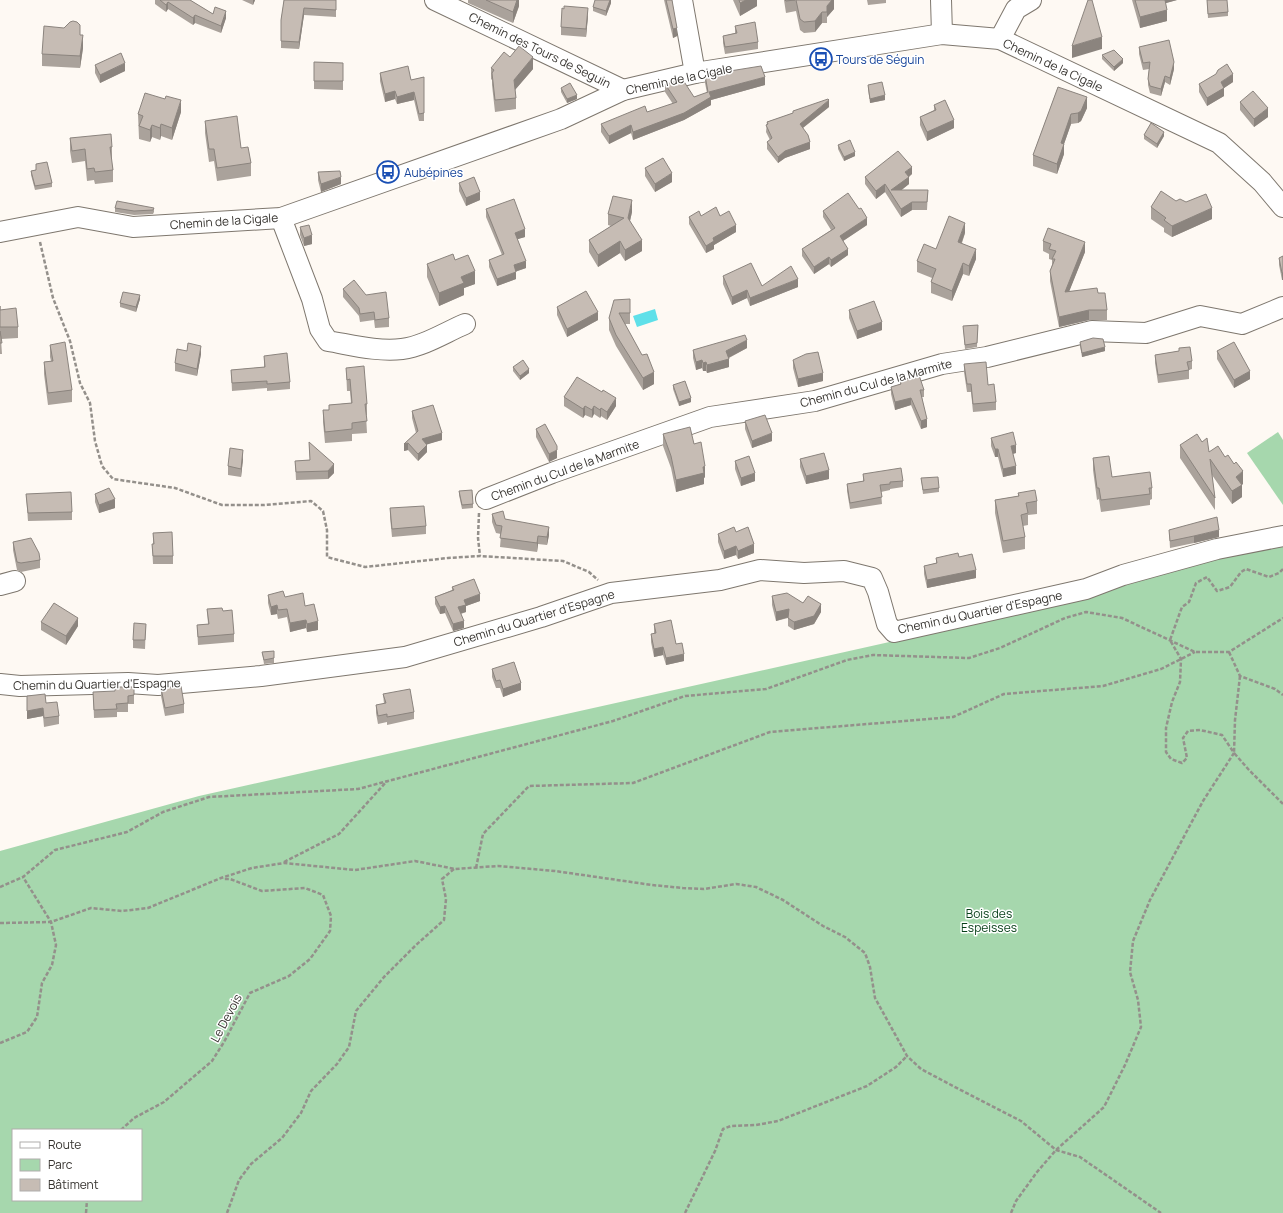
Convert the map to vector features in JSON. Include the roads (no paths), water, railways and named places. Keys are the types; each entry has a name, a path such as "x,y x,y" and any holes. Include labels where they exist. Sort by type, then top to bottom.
{"street":[{"name":"Chemin des Tours de Seguin","path":"435,0 623,90"},
{"path":"682,0 695,73"},
{"path":"941,0 942,34"},
{"path":"1000,39 1016,9 1030,0"},
{"name":"Chemin de la Cigale","path":"0,232 78,217 133,227 281,218 561,118 623,90 695,73 942,34 1000,39 1219,143 1262,182 1283,207"},
{"path":"281,218 312,300 320,329 328,341 381,350 402,349 421,344 464,324"},
{"name":"Chemin du Cul de la Marmite","path":"486,499 552,473 710,417 815,401 942,364 987,357 1092,331 1146,333 1200,316 1242,324 1283,308"},
{"name":"Chemin du Quartier d'Espagne","path":"0,684 20,686 128,683 158,685 261,676 405,657 541,617 611,593 720,580 760,570 804,573 844,571 872,578 878,592 886,624 894,632 1086,589 1123,575 1217,549 1283,536"}],"water":[{"path":"655,309 658,320 637,327 633,316"}],"place":[{"name":"Tours de Séguin","path":"821,59"},
{"name":"Aubépines","path":"388,172"}],"park label":[{"name":"Bois des Espeisses","path":"989,920"}]}
